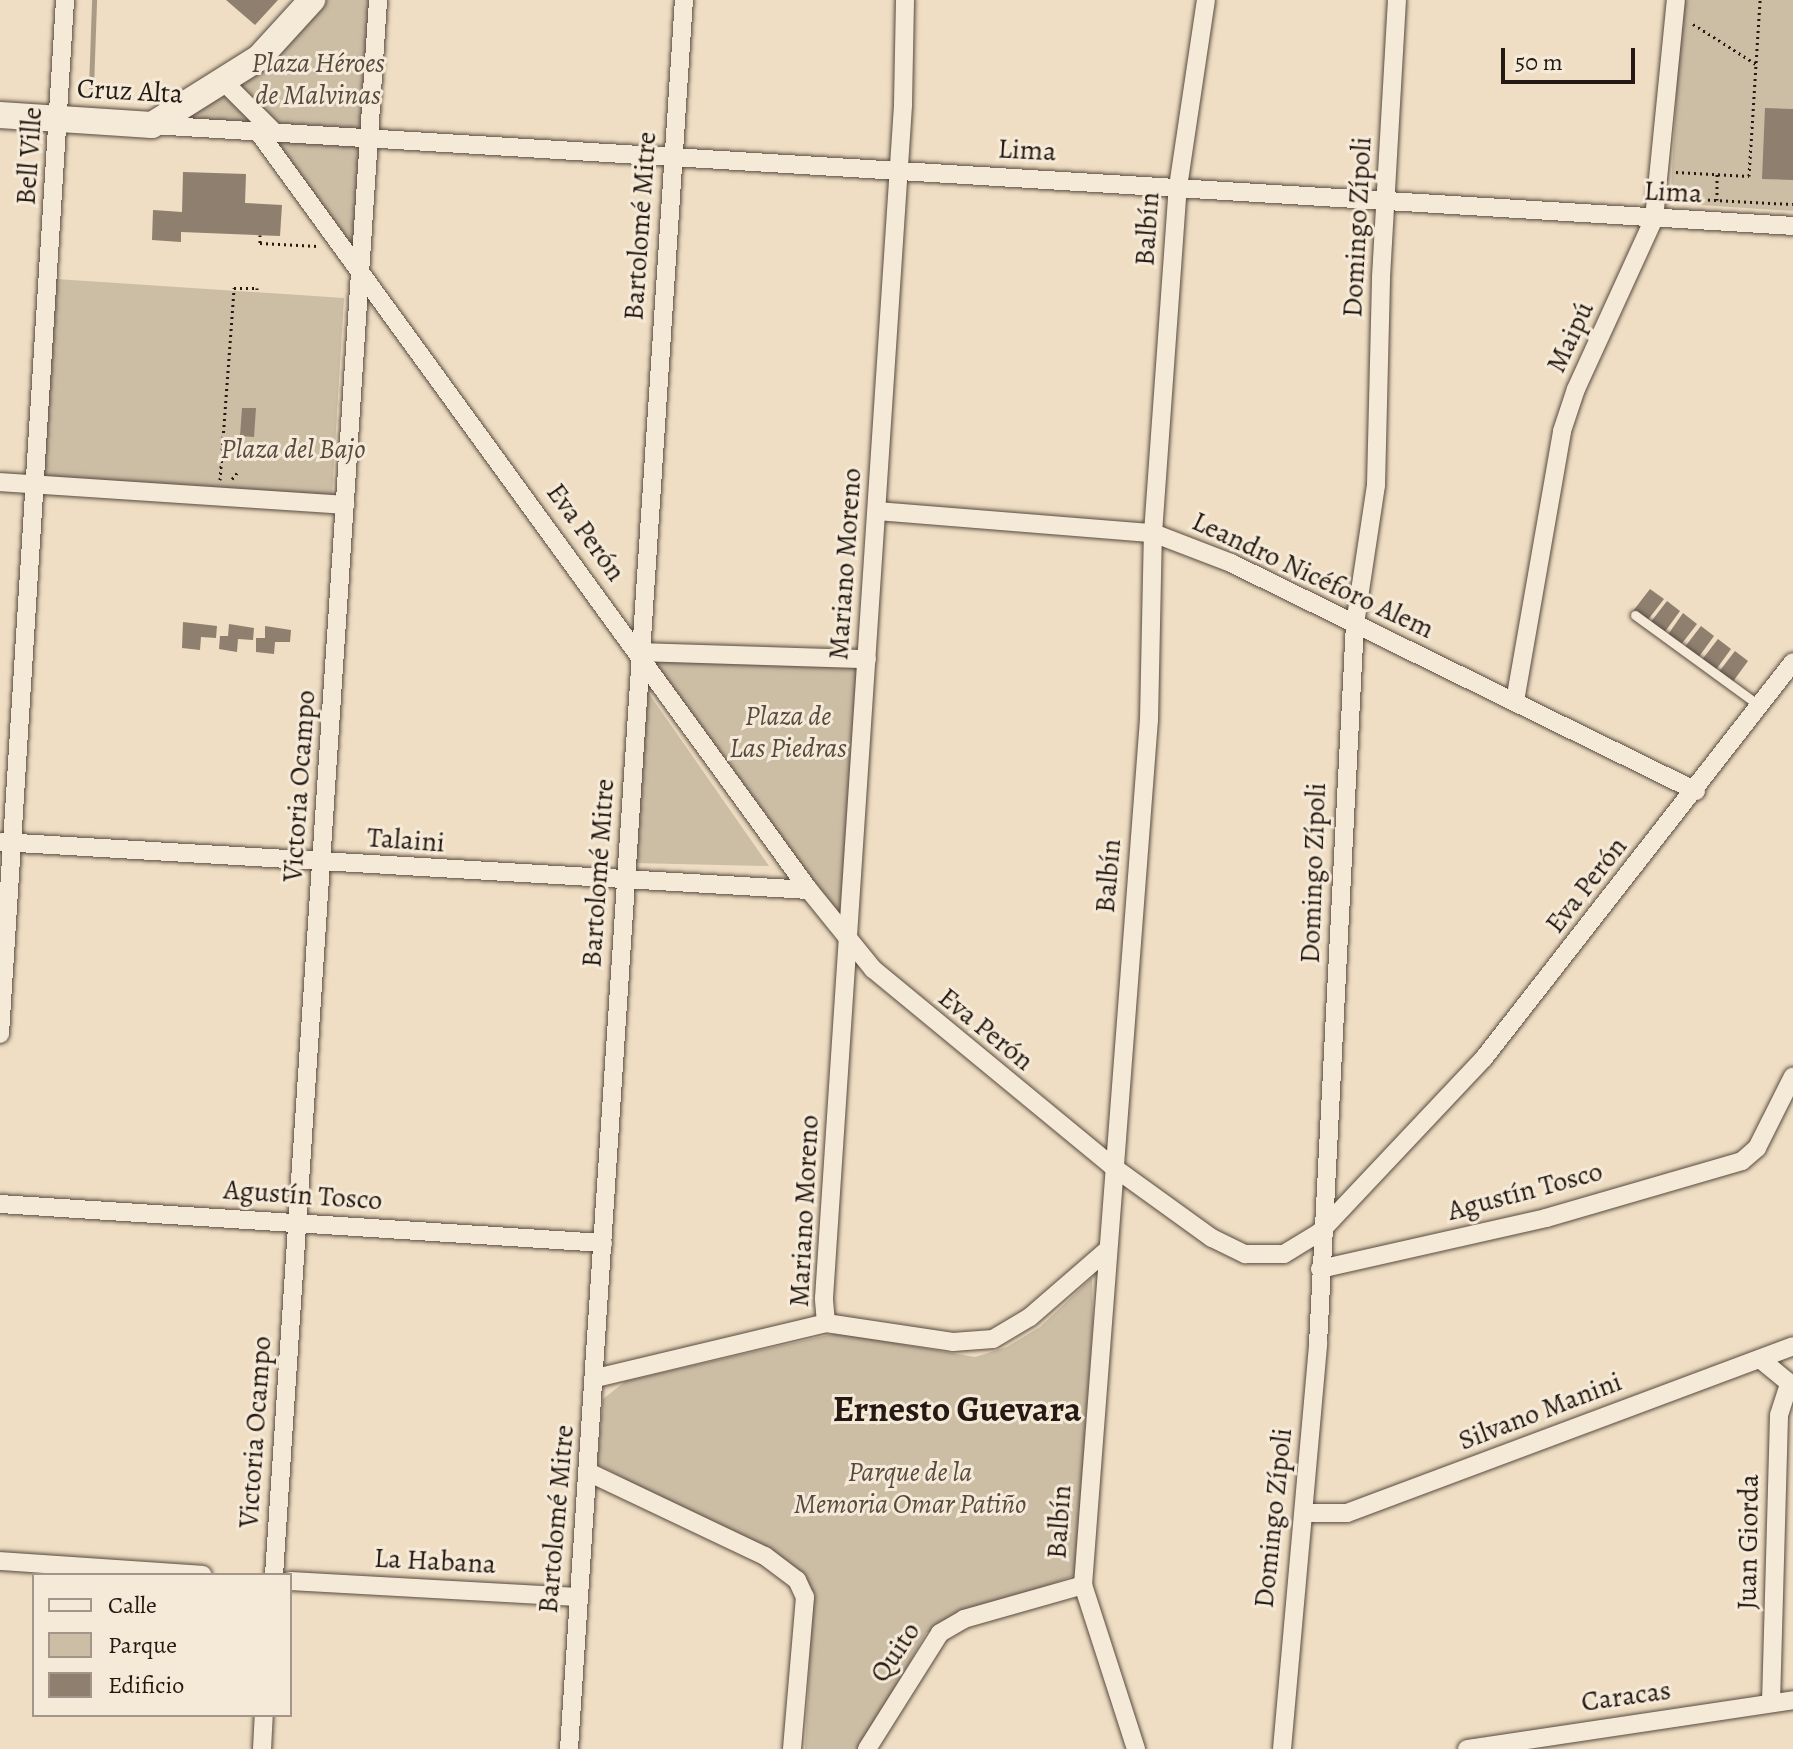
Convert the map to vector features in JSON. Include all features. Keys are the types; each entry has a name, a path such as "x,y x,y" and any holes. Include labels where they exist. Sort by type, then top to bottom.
{"main road":[{"path":"152,125 225,83 275,43 312,0"},
{"name":"Cruz Alta","path":"0,115 152,125"}],"street":[{"name":"Bell Ville","path":"0,1034 6,843 35,484 65,0"},
{"name":"Victoria Ocampo","path":"274,1573 378,0"},
{"name":"Bartolomé Mitre","path":"569,1749 596,1378 639,652 684,0"},
{"name":"Mariano Moreno","path":"826,1323 824,1298 899,171 905,0"},
{"name":"Balbín","path":"1136,1749 1083,1585 1112,1166 1149,720 1153,533 1178,187 1206,0"},
{"name":"Domingo Zípoli","path":"1282,1749 1304,1513 1320,1269 1355,624 1376,485 1385,202 1397,0"},
{"name":"Maipú","path":"1515,701 1562,431 1576,389 1654,219 1676,0"},
{"name":"Eva Perón","path":"225,83 265,130 341,246 849,942 903,998 1112,1166 1212,1238 1245,1254 1284,1254 1320,1232 1508,1031 1793,662"},
{"name":"Cruz Alta","path":"152,125 265,130"},
{"name":"Lima","path":"265,130 1793,226"},
{"path":"0,482 345,505"},
{"name":"Leandro Nicéforo Alem","path":"877,511 1153,533 1231,563 1696,791"},
{"path":"639,652 867,659"},
{"name":"Talaini","path":"6,843 625,883 809,890"},
{"name":"Agustín Tosco","path":"1320,1269 1546,1218 1742,1161 1757,1148 1793,1076"},
{"name":"Agustín Tosco","path":"0,1204 603,1243"},
{"path":"596,1378 826,1323 953,1342 993,1339 1030,1317 1107,1250"},
{"name":"Silvano Manini","path":"1304,1513 1347,1513 1793,1346"},
{"path":"1760,1359 1791,1385"},
{"name":"Juan Giorda","path":"1771,1703 1779,1415 1791,1385"},
{"path":"588,1472 765,1556 797,1580 805,1597 792,1749"},
{"path":"0,1561 174,1573"},
{"name":"La Habana","path":"292,1581 578,1597"},
{"name":"Quito","path":"867,1749 927,1648 948,1627 1083,1585"},
{"name":"Caracas","path":"1467,1749 1522,1745 1793,1700"},
{"path":"262,1749 264,1717"}],"lane":[{"path":"1635,615 1760,706"}],"path":[{"path":"1661,171 1749,176 1760,0"},
{"path":"1693,14 1693,27 1756,64"},
{"path":"1717,174 1717,200"},
{"path":"1696,199 1793,204"},
{"path":"260,235 260,243 341,246"},
{"path":"219,489 234,288 257,288 257,293"}],"green space":[{"name":"Plaza Héroes de Malvinas","path":"312,0 378,0 362,274 257,130 152,125 198,101"},
{"path":"1682,0 1793,0 1793,211 1670,203"},
{"name":"Plaza del Bajo","path":"56,279 344,298 332,496 43,478"},
{"name":"Plaza de Las Piedras","path":"639,652 867,659 849,942"},
{"path":"645,688 769,866 633,863"},
{"name":"Parque de la Memoria Omar Patiño","path":"1092,1278 1093,1321 1075,1575 926,1633 862,1749 805,1749 813,1594 783,1563 597,1464 603,1399 626,1381 837,1333 975,1357 1007,1347 1040,1327"}],"building":[{"path":"226,0 278,0 255,25"},
{"path":"1765,108 1793,109 1793,180 1762,179"},
{"path":"183,172 246,174 245,203 282,205 280,236 181,232 181,242 152,240 153,210 182,212"},
{"path":"242,408 256,408 254,437 240,436"},
{"path":"1650,589 1664,599 1647,621 1633,611"},
{"path":"1667,601 1680,611 1664,633 1650,623"},
{"path":"1683,613 1697,624 1680,646 1667,636"},
{"path":"183,622 217,626 216,638 201,637 200,650 182,648"},
{"path":"229,624 254,628 253,640 238,639 237,652 219,649 220,636 228,636"},
{"path":"265,626 291,630 290,642 275,642 274,654 256,652 256,638 265,638"},
{"path":"1701,626 1714,636 1698,658 1684,648"},
{"path":"1718,639 1731,649 1715,671 1701,661"},
{"path":"1735,651 1748,661 1732,683 1718,673"}],"waterway":[{"path":"91,88 94,0"}],"district":[{"name":"Ernesto Guevara","path":"957,1409"}]}
